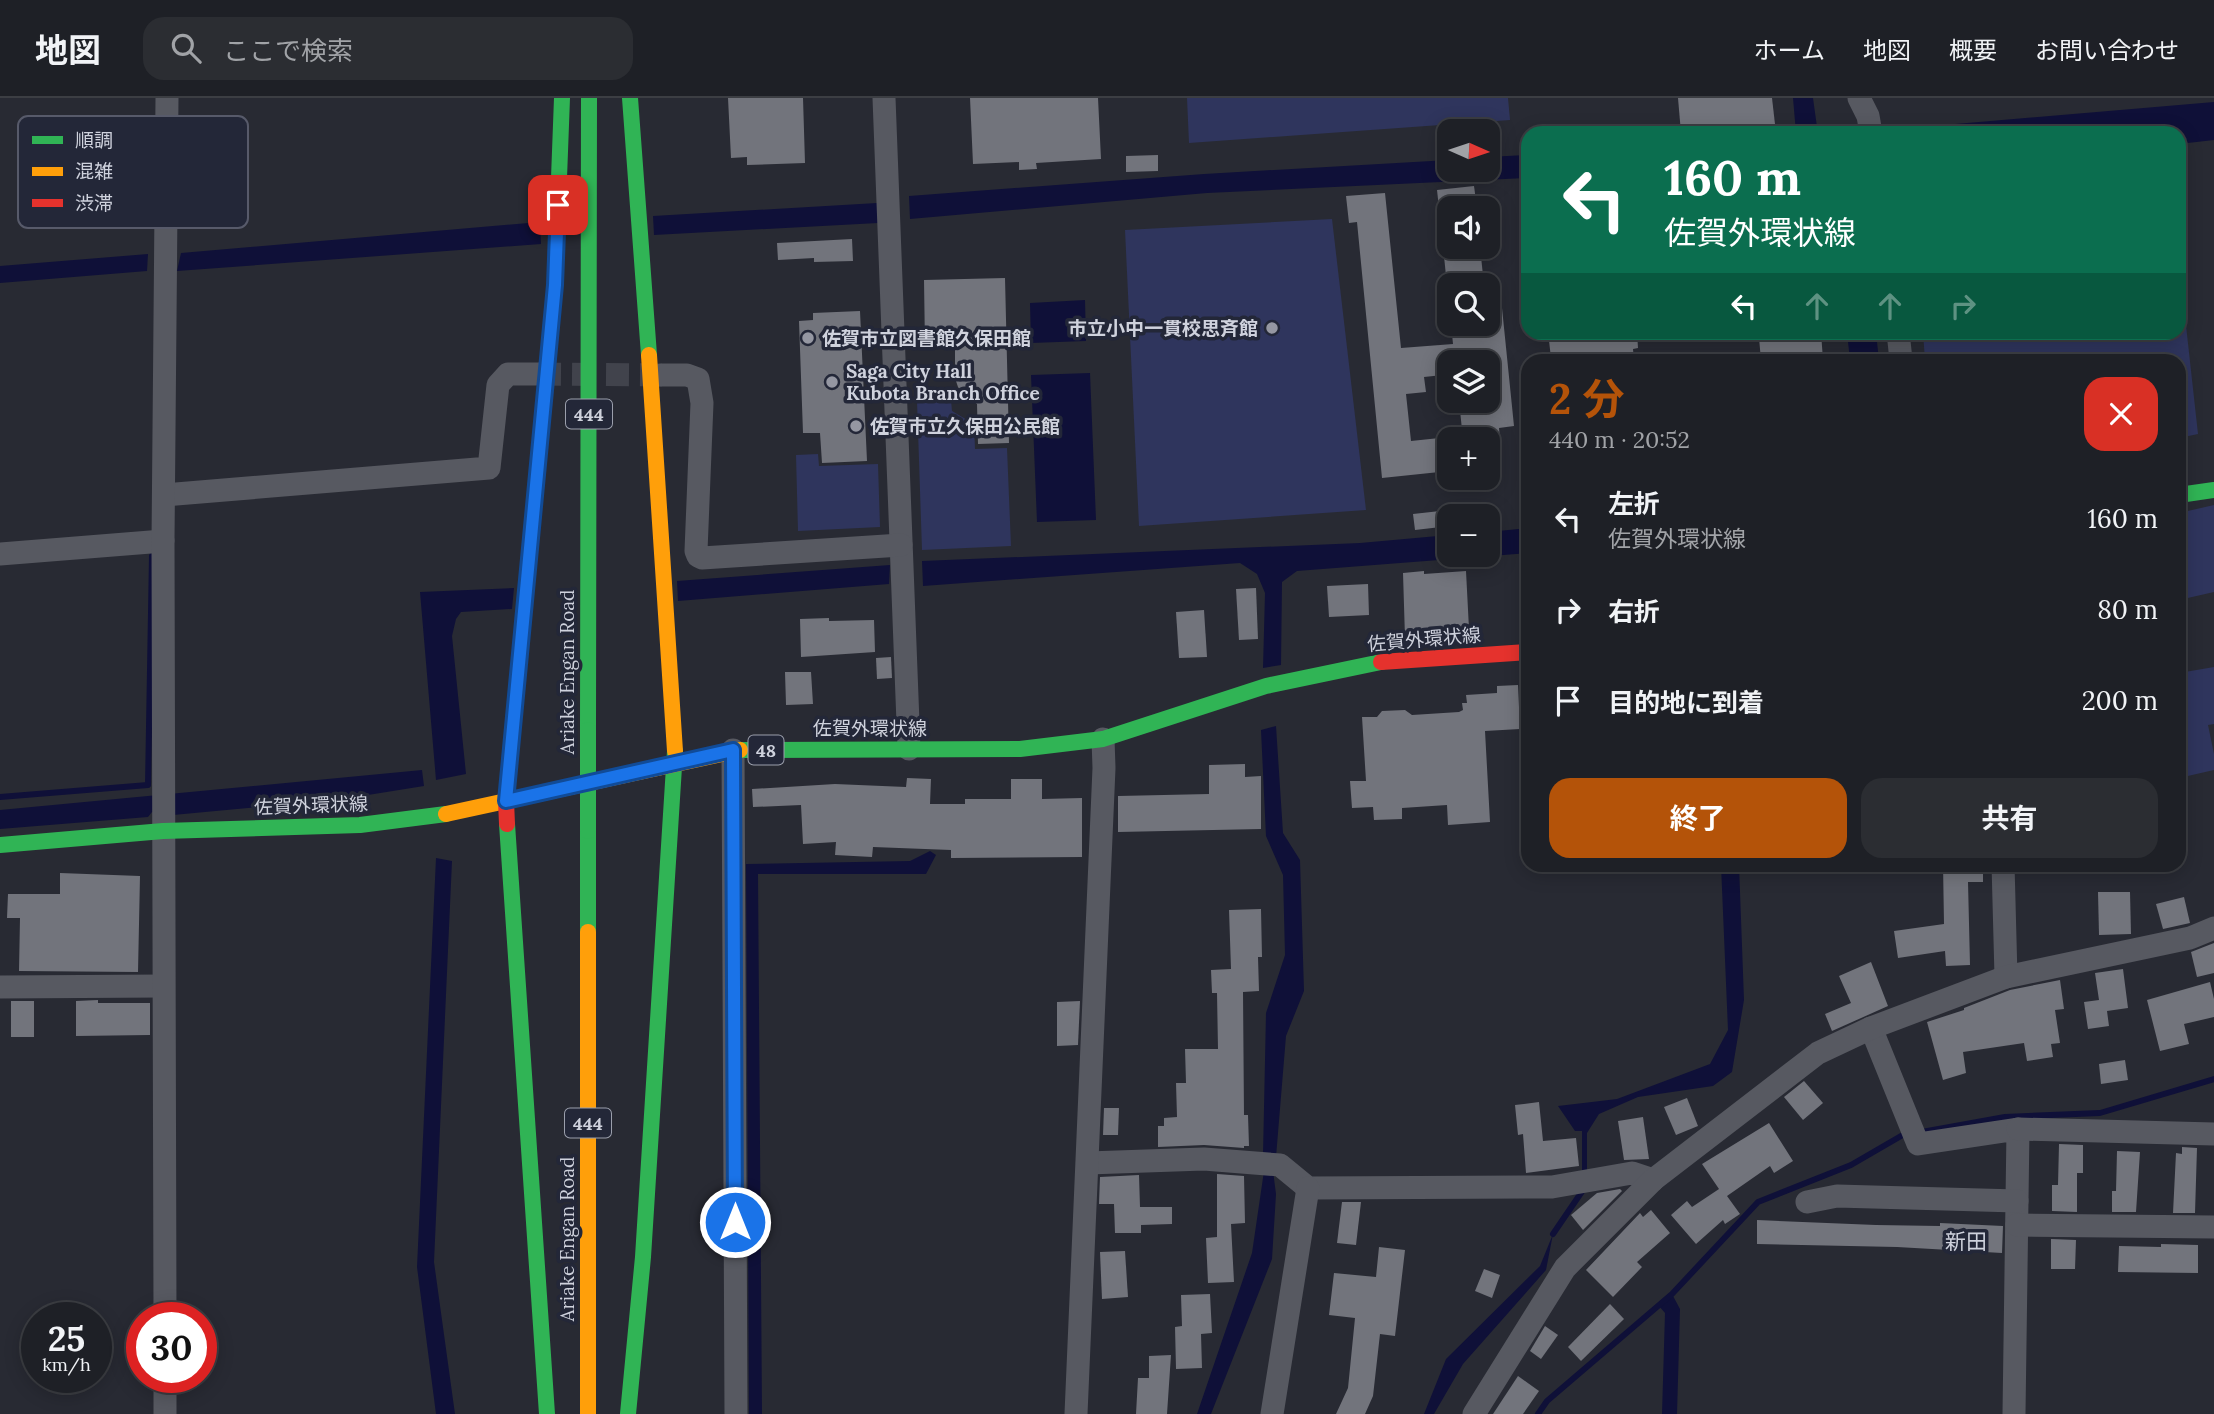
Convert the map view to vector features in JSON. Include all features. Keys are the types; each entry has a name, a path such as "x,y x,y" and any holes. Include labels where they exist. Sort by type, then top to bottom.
{"main road":[{"path":"547,1414 506,801 555,285 562,98"},
{"name":"Ariake Engan Road","path":"588,1414 589,98"},
{"path":"628,1414 643,1257 676,762 636,159 629,98"},
{"path":"2186,494 2214,490"},
{"name":"佐賀外環状線","path":"0,845 163,826 360,825 436,816 733,750 1020,748 1103,739 1266,686 1389,660 1521,652"}],"street":[{"path":"167,98 167,116"},
{"path":"884,98 909,749"},
{"path":"165,1302 163,495 166,228"},
{"path":"163,495 489,468 498,385 508,374 538,374"},
{"path":"662,375 687,375 698,379 702,403 696,551 698,556 702,558 901,545"},
{"path":"0,554 163,541"},
{"path":"1076,1414 1104,768 1103,739"},
{"path":"733,750 736,1414"},
{"path":"2003,872 2006,977"},
{"path":"1474,1414 1565,1268 1653,1180 1818,1053 1871,1028 2006,977 2190,937 2214,928"},
{"path":"0,987 163,986"},
{"path":"1871,1028 1919,1144 2018,1129 2214,1134"},
{"path":"2014,1414 2018,1129"},
{"path":"1088,1163 1203,1159 1280,1165 1308,1188 1552,1187 1632,1173 1653,1180"},
{"path":"1272,1414 1308,1188"},
{"path":"1807,1202 1837,1196 2017,1201"},
{"path":"2017,1225 2214,1227"},
{"path":"165,1393 165,1414"}],"shaded area":[{"path":"1187,98 1508,98 1510,120 1437,119 1437,125 1189,143"},
{"path":"1793,98 1813,98 1817,126 1795,126"},
{"path":"2214,102 2214,140 2186,143 2186,126 1932,126"},
{"path":"1521,155 1521,178 1500,179 1500,156"},
{"path":"1437,161 1437,182 1442,182 1207,193 910,219 909,196 1204,174"},
{"path":"877,203 878,223 654,235 653,216"},
{"path":"1332,219 1366,510 1139,526 1125,230"},
{"path":"540,222 541,244 177,271 181,253"},
{"path":"148,254 147,271 0,283 0,266"},
{"path":"1085,300 1086,341 1031,343 1030,303"},
{"path":"2186,325 2198,434 2186,437 2186,354 1925,354 1924,340 2186,340"},
{"path":"1848,340 1877,340 1878,354 1849,354"},
{"path":"1090,373 1096,520 1037,522 1031,375"},
{"path":"951,400 952,411 974,424 975,449 1007,448 1011,546 922,550 917,401"},
{"path":"818,454 819,466 878,464 880,527 798,531 796,455"},
{"path":"2214,505 2214,592 2186,598 2186,511"},
{"path":"1521,529 1521,554 1500,555 1500,531"},
{"path":"1437,536 1437,560 1297,571 1282,582 1281,665 1263,668 1265,593 1257,574 1240,563 923,586 922,561 1360,543"},
{"path":"890,565 889,584 678,601 677,581"},
{"path":"514,588 512,609 461,612 456,619 452,636 466,774 436,780 420,592"},
{"path":"2214,667 2214,724 2208,725 2214,754 2214,770 2186,776 2186,672"},
{"path":"1276,726 1283,833 1300,860 1304,991 1286,1036 1276,1157 1263,1155 1266,1013 1285,955 1283,875 1266,836 1261,730"},
{"path":"422,770 424,786 343,799 173,815 169,812 152,812 148,817 0,829 0,810"},
{"path":"930,851 936,855 926,874 758,874 762,1414 749,1414 746,864 910,861"},
{"path":"436,858 452,861 434,1262 455,1414 436,1414 417,1267"},
{"path":"1721,872 1739,872 1744,1000 1732,1072 1713,1086 1638,1097 1599,1114 1587,1133 1587,1171 1582,1171 1582,1131 1575,1131 1558,1106 1617,1099 1710,1064 1728,1030"},
{"path":"1264,1171 1273,1171 1276,1194 1272,1259 1211,1414 1197,1414 1252,1253"},
{"path":"1553,1234 1546,1270 1463,1364 1434,1414 1424,1414 1446,1359 1540,1266"},
{"path":"1672,1294 1680,1309 1677,1414 1662,1414 1665,1313 1658,1305"}],"building":[{"path":"728,98 803,98 805,163 747,165 747,157 731,158"},
{"path":"970,98 1098,98 1101,159 1036,163 1037,169 1019,170 1019,162 973,164"},
{"path":"1678,98 1772,98 1775,126 1680,126"},
{"path":"1158,155 1158,171 1126,172 1126,156"},
{"path":"1474,186 1475,196 1438,196 1437,190"},
{"path":"1385,193 1401,348 1453,344 1452,336 1500,336 1502,308 1514,426 1462,427 1460,413 1500,413 1500,350 1437,350 1437,376 1424,377 1426,392 1406,394 1411,441 1437,438 1437,472 1382,478 1357,222 1349,223 1346,196"},
{"path":"852,239 853,261 814,262 814,258 778,260 777,243"},
{"path":"1444,259 1481,259 1483,273 1446,273"},
{"path":"1005,278 1009,443 978,444 977,404 958,387 955,378 955,346 925,347 924,280"},
{"path":"860,311 867,461 822,463 820,433 803,433 799,321 813,320 813,313"},
{"path":"1549,340 1638,340 1638,348 1633,349 1633,354 1551,354"},
{"path":"1759,340 1822,340 1823,354 1760,354"},
{"path":"1437,511 1437,527 1415,530 1413,514"},
{"path":"1424,571 1424,574 1466,571 1469,629 1427,631 1427,637 1405,638 1403,573"},
{"path":"1368,584 1369,615 1329,617 1327,586"},
{"path":"1256,588 1258,639 1239,640 1236,589"},
{"path":"1204,610 1207,657 1179,658 1176,612"},
{"path":"829,618 829,621 874,620 875,652 801,657 800,619"},
{"path":"891,657 892,678 877,679 876,658"},
{"path":"785,672 811,672 813,704 786,705"},
{"path":"1518,685 1520,729 1485,731 1490,822 1448,825 1447,805 1402,808 1402,819 1374,820 1373,807 1352,808 1350,781 1366,781 1362,717 1377,717 1382,711 1405,710 1412,715 1459,712 1463,710 1462,703 1467,703 1466,695 1497,693 1497,686"},
{"path":"1245,764 1245,777 1261,776 1261,829 1118,832 1118,796 1209,794 1209,765"},
{"path":"907,778 931,779 930,804 965,804 965,799 1011,799 1011,779 1042,779 1042,799 1082,798 1082,857 951,858 951,850 873,847 872,857 835,855 836,842 803,844 801,805 753,807 752,789 835,784 906,787"},
{"path":"1943,872 1983,872 1983,882 1968,882 1970,965 1946,966 1945,951 1898,958 1894,931 1944,924"},
{"path":"60,873 140,876 138,972 19,971 20,918 7,918 8,894 60,894"},
{"path":"2098,892 2130,892 2131,934 2099,935"},
{"path":"2184,897 2190,923 2163,929 2156,904"},
{"path":"1261,909 1262,957 1258,957 1259,991 1243,992 1244,1115 1248,1115 1249,1146 1158,1147 1158,1126 1164,1126 1164,1118 1177,1117 1176,1083 1186,1083 1185,1049 1218,1049 1217,993 1212,993 1211,970 1231,969 1229,910"},
{"path":"2214,943 2214,973 2197,977 2191,952"},
{"path":"1871,962 1888,1006 1832,1031 1825,1014 1851,1003 1839,976"},
{"path":"2123,969 2128,1008 2107,1011 2109,1026 2088,1029 2084,1002 2099,1000 2095,973"},
{"path":"2060,980 2064,1009 2055,1010 2060,1043 2051,1044 2053,1057 2027,1061 2024,1043 1963,1052 1966,1073 1943,1080 1927,1022 1964,1010 2010,990"},
{"path":"2210,982 2214,1017 2184,1024 2189,1044 2160,1051 2147,1000"},
{"path":"98,1000 98,1003 150,1003 150,1035 76,1036 76,1001"},
{"path":"11,1001 34,1001 34,1037 11,1037"},
{"path":"1080,1001 1078,1045 1057,1046 1057,1002"},
{"path":"2125,1060 2128,1080 2101,1084 2099,1064"},
{"path":"1804,1081 1823,1103 1803,1120 1784,1097"},
{"path":"1687,1098 1698,1126 1676,1135 1664,1107"},
{"path":"1539,1102 1543,1141 1576,1138 1579,1166 1526,1173 1523,1134 1518,1135 1515,1105"},
{"path":"1104,1108 1119,1108 1118,1135 1103,1135"},
{"path":"1643,1117 1649,1159 1624,1160 1618,1121"},
{"path":"1769,1123 1793,1161 1774,1173 1770,1166 1727,1196 1740,1214 1725,1224 1723,1220 1696,1244 1671,1215 1687,1201 1692,1207 1719,1189 1702,1164"},
{"path":"2059,1144 2083,1145 2083,1173 2077,1173 2077,1212 2052,1211 2052,1185 2058,1185"},
{"path":"2182,1147 2197,1148 2195,1213 2173,1213 2176,1153 2182,1154"},
{"path":"2117,1151 2140,1152 2136,1212 2112,1212 2112,1191 2116,1191"},
{"path":"1217,1174 1244,1176 1245,1223 1231,1224 1234,1282 1208,1283 1206,1238 1217,1237"},
{"path":"1139,1175 1140,1207 1172,1207 1172,1224 1141,1225 1141,1233 1115,1233 1114,1204 1099,1204 1100,1177"},
{"path":"1620,1189 1622,1191 1583,1230 1571,1215 1597,1193"},
{"path":"1342,1202 1361,1202 1356,1245 1337,1243"},
{"path":"1651,1210 1670,1233 1637,1262 1642,1267 1613,1297 1586,1270 1640,1213 1643,1217"},
{"path":"1757,1220 2003,1226 2002,1253 1897,1247 1757,1244"},
{"path":"2051,1239 2076,1240 2075,1269 2051,1269"},
{"path":"2161,1244 2198,1245 2198,1273 2118,1272 2119,1246 2161,1247"},
{"path":"1379,1247 1405,1250 1395,1336 1380,1334 1373,1396 1365,1414 1336,1414 1348,1388 1355,1318 1329,1315 1334,1273 1376,1277"},
{"path":"1125,1251 1128,1297 1102,1299 1100,1252"},
{"path":"1484,1269 1500,1275 1492,1298 1475,1291"},
{"path":"1210,1294 1212,1333 1201,1334 1202,1368 1176,1369 1175,1327 1182,1326 1181,1295"},
{"path":"1610,1304 1624,1319 1581,1361 1568,1347"},
{"path":"1545,1326 1558,1335 1541,1359 1530,1351"},
{"path":"1171,1355 1167,1414 1136,1414 1138,1378 1149,1378 1149,1356"},
{"path":"1518,1376 1539,1391 1523,1414 1493,1414"}],"waterway":[{"path":"0,797 148,785 152,556"},
{"path":"1922,1132 2005,1117 2100,1113 2214,1079"},
{"path":"1538,1414 1547,1401 1672,1294 1758,1202 1851,1165 1901,1136"},
{"path":"1553,1234 1583,1190"}],"tunnel":[{"path":"538,374 662,375"}],"traffic: fast":[{"path":"533,519 555,285 562,98"},
{"path":"588,730 589,98"},
{"path":"630,98 649,355"},
{"path":"2186,494 2214,490"},
{"path":"740,750 1020,749 1103,739 1266,686 1381,662"},
{"path":"588,730 588,831"},
{"path":"628,1414 643,1257 675,751"},
{"path":"0,845 163,831 360,825 446,814"},
{"path":"507,824 547,1414"},
{"path":"588,831 588,932"}],"traffic: slow":[{"path":"649,355 675,751"},
{"path":"446,814 740,750"},
{"path":"588,932 588,1414"}],"traffic: jam":[{"path":"507,824 506,801 533,519"},
{"path":"1381,662 1521,652"}],"place":[{"name":"市立小中一貫校思斉館","path":"1272,328"},
{"name":"佐賀市立図書館久保田館","path":"808,338"},
{"name":"Saga City Hall Kubota Branch Office","path":"832,382"},
{"name":"佐賀市立久保田公民館","path":"856,426"}],"district":[{"name":"新田","path":"1966,1241"}],"route":[{"path":"558,205 555,285 506,801 733,750 735,1222"}]}
